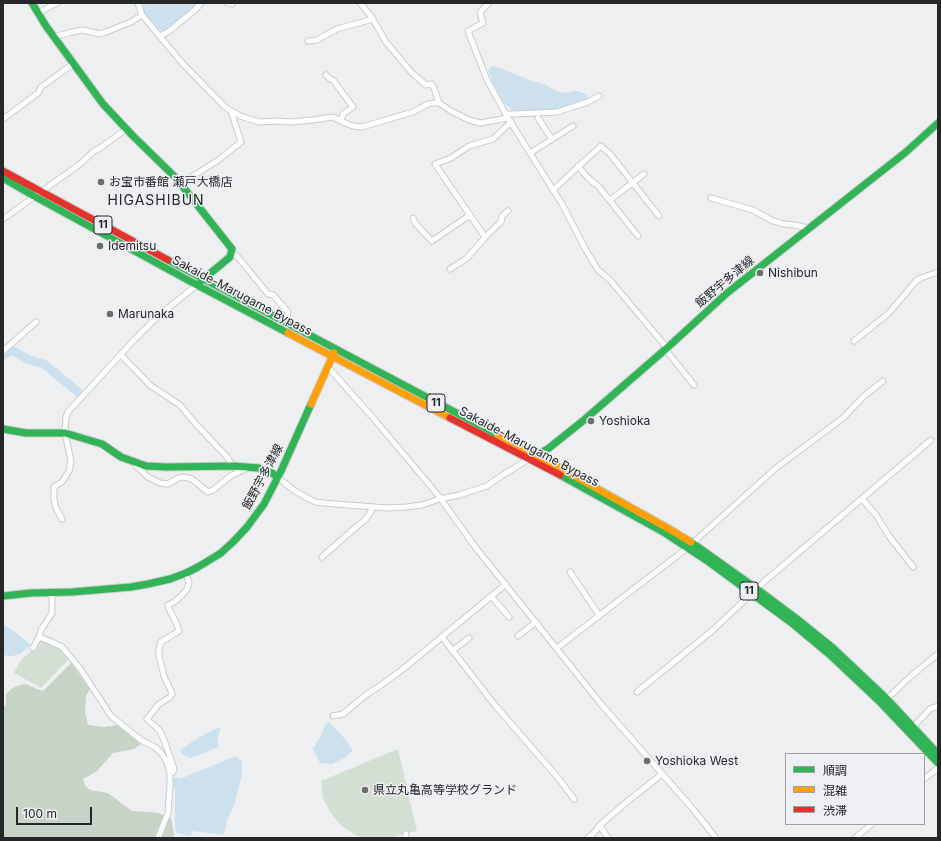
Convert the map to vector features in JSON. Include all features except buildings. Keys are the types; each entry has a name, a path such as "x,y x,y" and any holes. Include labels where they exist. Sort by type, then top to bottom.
{"main road":[{"path":"32,3 73,64 103,104 126,129 165,166 232,249 230,257 197,284"},
{"name":"飯野宇多津線","path":"529,459 537,456 549,448 584,420 727,293 906,152 938,123"},
{"name":"Sakaide-Marugame Bypass","path":"3,171 286,323 334,352"},
{"name":"Sakaide-Marugame Bypass","path":"3,178 197,284 537,456 603,491 671,530 706,560 755,591 829,654 881,701 914,727 938,754"},
{"name":"飯野宇多津線","path":"3,596 72,592 131,587 148,584 186,574 221,553 248,527 264,504 334,352"},
{"name":"Sakaide-Marugame Bypass","path":"461,417 529,459 689,546"},
{"path":"3,429 26,433 65,433 102,444 120,457 136,463 155,467 233,466 259,468 272,473 277,477"},
{"name":"Sakaide-Marugame Bypass","path":"881,701 938,763"}],"street":[{"path":"38,13 57,3"},
{"path":"138,3 142,15 183,64 225,107 240,116 259,122 290,122 333,117 347,124 362,127 413,112 433,103 439,103 469,120 480,123 508,118"},
{"path":"160,36 168,32 195,10 201,3"},
{"path":"360,3 373,19 386,42 412,74 426,85 431,84 434,88 439,103"},
{"path":"490,3 480,12 483,23 468,31 487,80 508,118 562,204 598,270 610,280 666,348 694,385"},
{"path":"54,36 83,30 99,34 131,22 142,15"},
{"path":"308,41 317,40 337,29 373,19"},
{"path":"3,119 38,93 41,87 73,64"},
{"path":"326,75 333,80 353,107 343,114 341,121"},
{"path":"485,237 435,164 451,158 469,146 493,139 508,118 514,114 557,112 588,102 599,96"},
{"path":"180,184 217,161 241,142 231,111"},
{"path":"538,118 552,139"},
{"path":"530,153 573,126"},
{"path":"3,219 126,129"},
{"path":"553,190 601,146 610,154 659,216"},
{"path":"578,166 587,177 599,187 638,236"},
{"path":"610,200 644,174"},
{"path":"711,198 753,210 773,221 809,228"},
{"path":"450,269 466,258 501,222 502,216 508,211"},
{"path":"413,218 415,223 432,241 470,215"},
{"path":"231,253 238,256 268,294 274,295 288,312 286,323"},
{"path":"854,341 889,313 916,282 921,278 938,272"},
{"path":"62,519 56,508 54,500 54,487 62,482 69,471 71,461 65,433 66,417 68,412 158,316 197,284"},
{"path":"3,351 36,322"},
{"path":"121,355 151,386 180,405 233,466"},
{"path":"328,367 374,419 440,499 476,548 600,704 693,809 716,838"},
{"path":"557,648 689,546 776,468 844,418 864,396 883,381"},
{"path":"637,692 713,630 766,580 931,440"},
{"path":"277,477 309,499 316,502 387,508 413,506 487,486 529,459"},
{"path":"136,463 136,466 148,477 160,483 168,484 184,476 192,479 208,492 213,490 232,475 249,468"},
{"path":"862,499 913,567"},
{"path":"322,557 365,520 373,507"},
{"path":"570,572 599,615"},
{"path":"170,774 174,769 160,731 147,719 158,706 170,698 172,694 164,676 159,656 159,649 161,642 179,630 168,605 182,595 187,589 189,583 186,574"},
{"path":"334,716 343,714 367,694 377,688 506,584"},
{"path":"33,648 39,638 41,630 52,613 52,592"},
{"path":"492,596 509,617"},
{"path":"518,636 536,622"},
{"path":"442,637 494,704 559,779 574,799"},
{"path":"39,638 62,647 79,667 111,716 141,740 156,748 162,754 170,774 170,786 168,813 158,838"},
{"path":"452,651 470,638"},
{"path":"881,701 890,696 911,676 938,654"},
{"path":"914,727 930,710 938,706"},
{"path":"925,778 938,768"},
{"path":"588,838 628,801 662,774"},
{"path":"855,838 871,825"},
{"path":"600,826 608,838"}],"shaded area":[{"path":"40,640 60,648 69,659 41,688 14,673 23,658 33,650"},
{"path":"71,663 90,689 86,696 85,712 88,725 104,727 117,725 141,744 134,749 113,753 97,771 83,779 85,785 90,790 108,793 132,811 159,813 171,818 174,834 173,838 3,838 3,707 6,705 6,694 11,689 26,684 43,691"},
{"name":"県立丸亀高等学校グランド","path":"398,749 417,831 388,838 365,838 355,835 341,825 330,812 323,798 321,781"}],"water":[{"path":"140,3 198,3 164,32 159,30 146,16"},
{"path":"492,66 535,82 542,83 562,93 579,91 587,95 588,98 556,109 517,111 511,109 504,103 492,81 488,70"},
{"path":"3,624 31,645 20,654 7,656 3,654"},
{"path":"329,722 346,740 353,751 344,758 332,764 320,763 313,749 322,734 325,725"},
{"path":"219,727 220,730 217,741 219,747 191,758 181,753 180,750 201,736"},
{"path":"236,756 242,761 242,775 234,806 227,820 224,835 192,831 191,836 176,833 175,791 172,779 178,777 180,779"}],"waterway":[{"path":"3,356 8,352 13,351 29,360 44,364 78,392"}],"traffic: fast":[{"path":"32,3 46,26 103,104 176,178 232,249 230,257 201,281"},
{"path":"534,457 549,448 584,420 667,348 727,293 906,152 938,123"},
{"path":"3,178 197,285 288,333"},
{"path":"168,260 498,435"},
{"path":"3,596 31,593 72,592 131,587 148,584 170,579 186,573 221,553 247,527 264,504 281,471 311,404"},
{"path":"3,429 26,433 65,433 102,444 121,457 146,466 233,466 259,468 272,473 277,477"},
{"path":"560,475 665,533 706,560 793,624 829,654 880,702 938,763"},
{"path":"691,542 757,589 833,648 886,698 938,754"}],"traffic: slow":[{"path":"288,333 450,418"},
{"path":"311,404 334,353"},
{"path":"498,435 551,463 691,542"}],"traffic: jam":[{"path":"3,171 168,260"},
{"path":"450,418 560,475"}],"place":[{"name":"お宝市番館 瀬戸大橋店","path":"101,182"},
{"name":"Idemitsu","path":"100,246"},
{"name":"Nishibun","path":"760,273"},
{"name":"Marunaka","path":"110,314"},
{"name":"Yoshioka","path":"591,421"},
{"name":"Yoshioka West","path":"647,761"},
{"name":"県立丸亀高等学校グランド","path":"365,790"}],"district":[{"name":"HIGASHIBUN","path":"156,201"}]}
